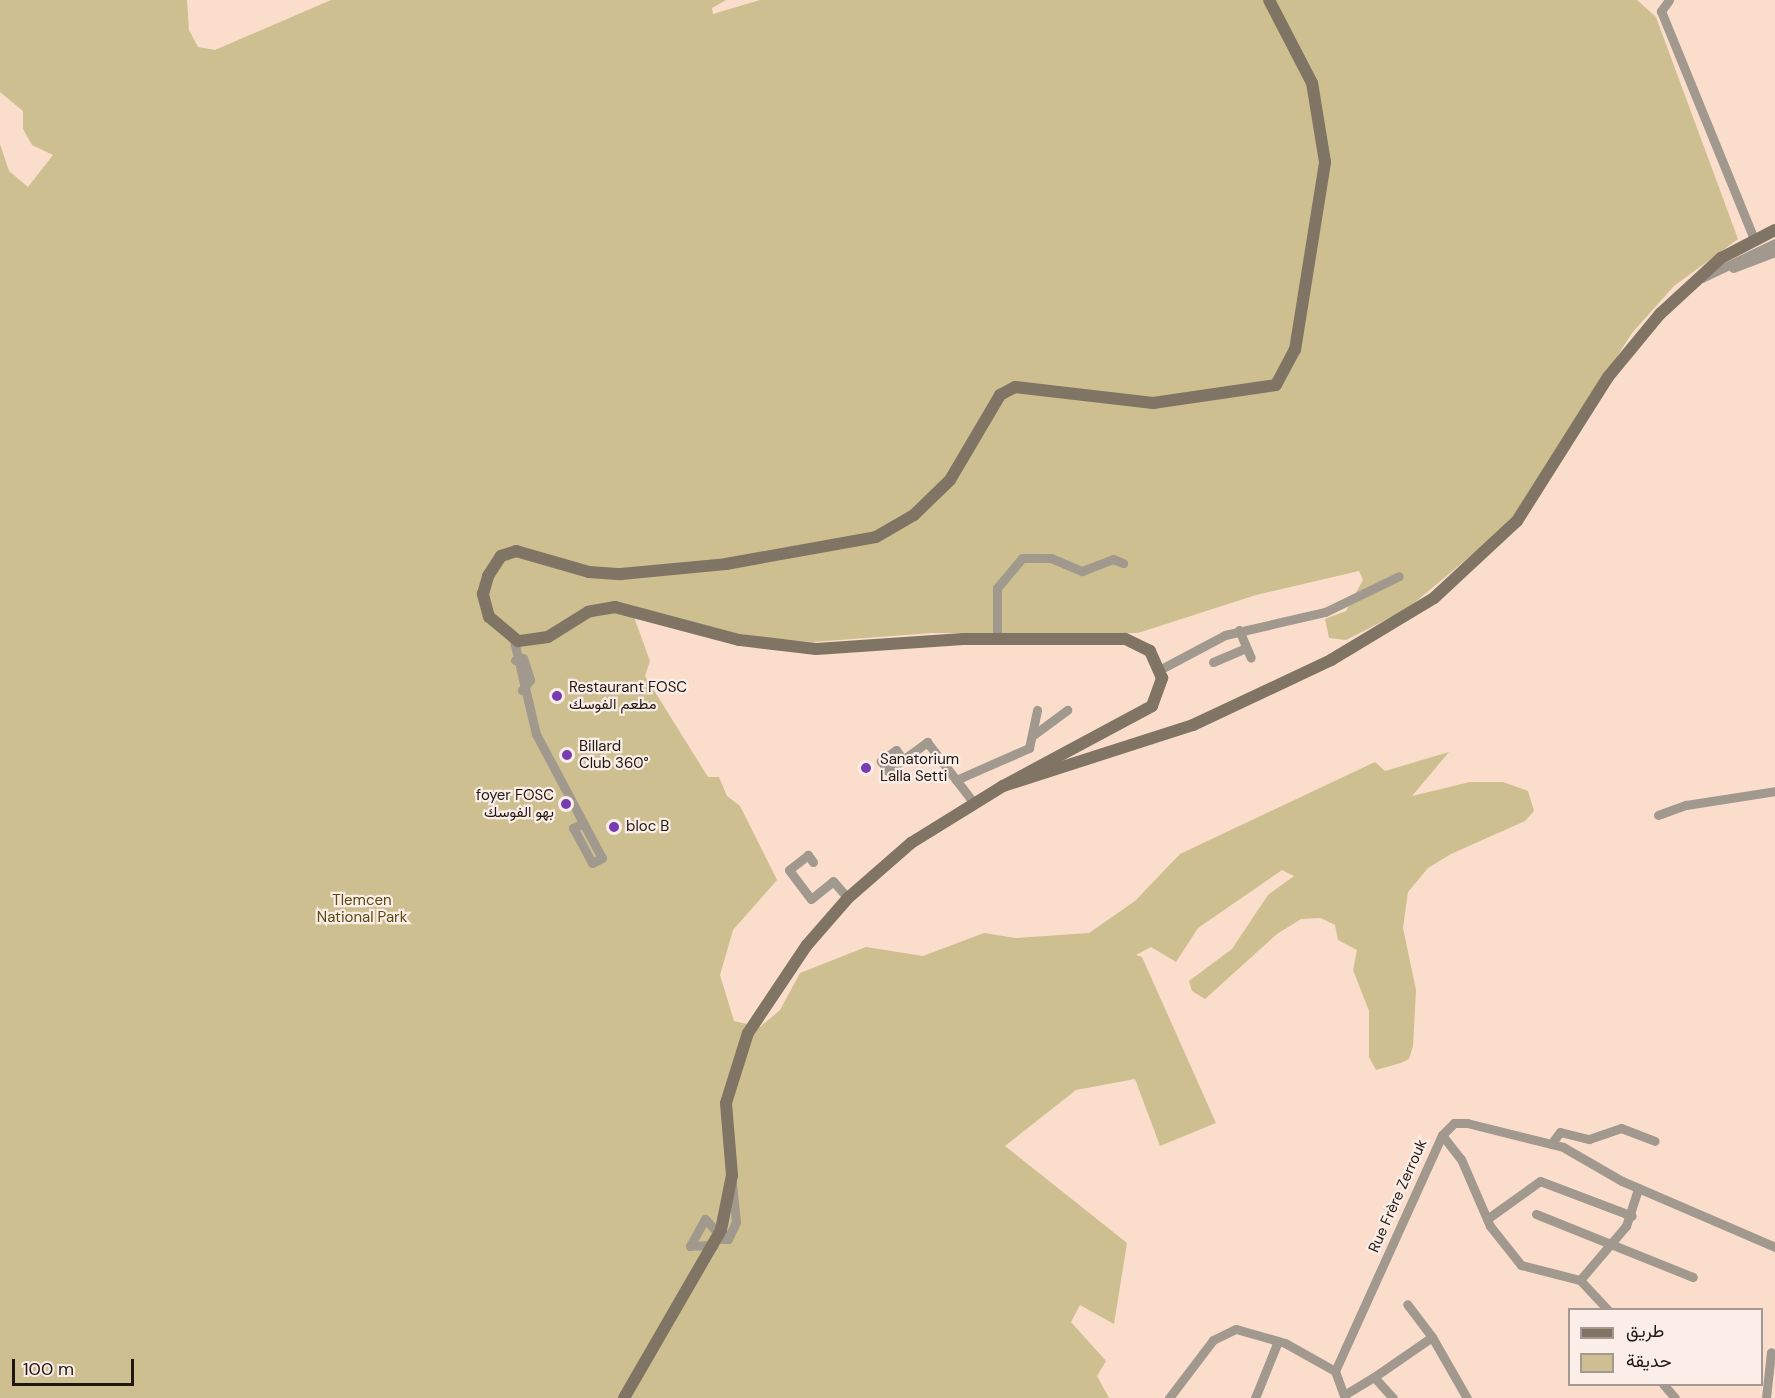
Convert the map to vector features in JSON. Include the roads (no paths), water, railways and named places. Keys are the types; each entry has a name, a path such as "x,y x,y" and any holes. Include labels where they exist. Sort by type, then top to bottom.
{"main road":[{"path":"624,1398 717,1240 732,1184 726,1102 739,1054 775,989 848,898 912,843 973,802 1145,712 1159,697 1161,669 1150,651 1125,639 997,638 804,648 726,637 615,608 588,612 548,637 514,640 494,625 483,601 492,567 508,553 524,550 580,569 621,573 726,564 876,537 914,515 950,480 1000,395 1010,388 1161,403 1276,385 1295,350 1325,162 1312,83 1269,0"},
{"path":"1003,786 1192,726 1330,660 1450,586 1517,521 1608,377 1692,282 1754,239 1775,230"}],"street":[{"path":"1669,0 1660,10 1754,239"},
{"path":"1692,282 1728,268 1775,243"},
{"path":"1728,268 1751,266 1775,252"},
{"path":"997,638 997,588 1022,558 1051,558 1082,571 1113,559 1123,563"},
{"path":"1161,669 1239,630 1325,612 1399,576"},
{"path":"1239,630 1251,658"},
{"path":"514,640 515,660 522,690 536,734 583,823"},
{"path":"1213,662 1246,648"},
{"path":"956,780 1029,748 1037,710"},
{"path":"1032,736 1067,710"},
{"path":"903,760 927,742 973,802"},
{"path":"1658,816 1686,805 1775,791"},
{"path":"813,862 808,855 789,870 811,899 833,881 848,898"},
{"path":"1443,1135 1454,1123 1467,1123 1551,1144 1638,1188 1775,1247"},
{"path":"1551,1144 1560,1132 1589,1139 1621,1128 1655,1141"},
{"name":"Rue Frère Zerrouk","path":"1335,1371 1443,1135 1461,1159 1487,1219 1521,1265 1580,1280"},
{"path":"1487,1219 1540,1181 1632,1216"},
{"path":"1606,1308 1580,1280 1612,1244 1632,1216 1638,1188"},
{"path":"1536,1214 1693,1277"},
{"path":"1407,1304 1432,1337 1467,1398"},
{"path":"1169,1398 1213,1340 1227,1331 1278,1341 1335,1371 1345,1396 1432,1337"},
{"path":"1255,1398 1278,1341"},
{"path":"1766,1398 1771,1352"},
{"path":"1374,1377 1394,1398"},
{"path":"1665,1386 1675,1398"}],"place":[{"name":"Restaurant FOSC مطعم الفوسك","path":"557,696"},
{"name":"Billard Club 360°","path":"567,755"},
{"name":"Sanatorium Lalla Setti","path":"866,768"},
{"name":"foyer FOSC بهو الفوسك","path":"566,804"},
{"name":"bloc B","path":"614,827"}],"park label":[{"name":"Tlemcen National Park","path":"362,908"}]}
